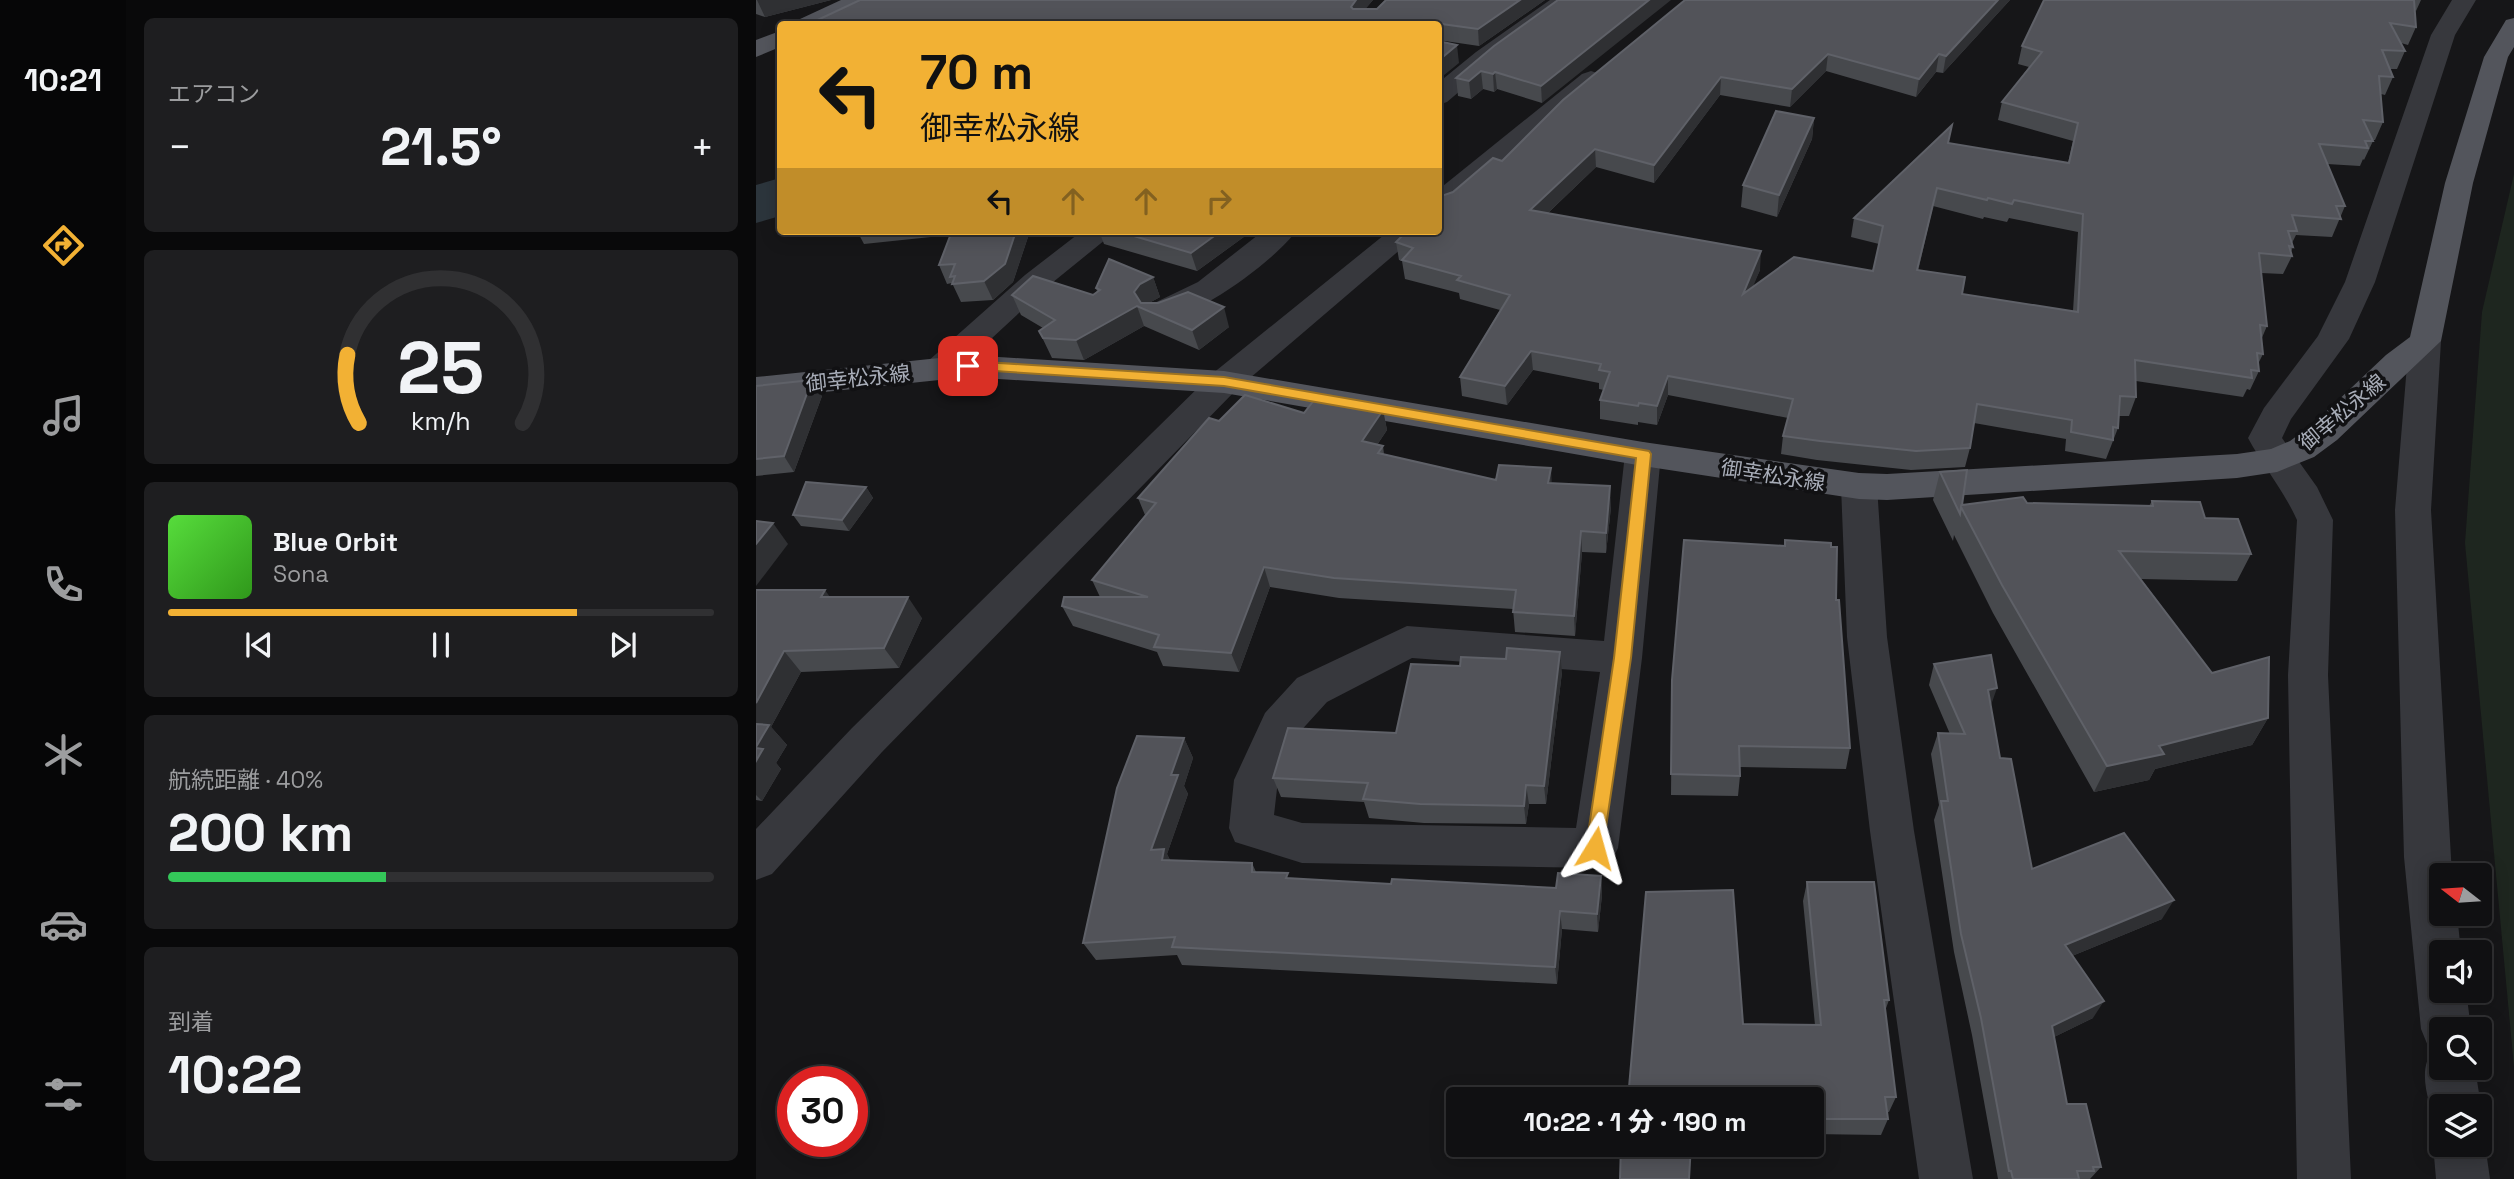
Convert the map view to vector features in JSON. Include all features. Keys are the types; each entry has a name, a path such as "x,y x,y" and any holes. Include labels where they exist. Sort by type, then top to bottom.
{"main road":[{"path":"814,21 860,0"},
{"path":"2425,341 2459,183 2496,57 2514,25"},
{"path":"756,50 777,40"},
{"name":"御幸松永線","path":"756,388 968,366 1224,382 1643,454 1859,486 1887,487 2223,466 2277,460 2302,449 2325,432 2398,362 2425,341"}],"street":[{"path":"1442,94 1485,57 1565,0"},
{"path":"2324,1179 2308,675 2315,520 2304,496 2277,460 2265,438 2269,426 2333,339 2360,282 2443,35 2465,0"},
{"path":"1450,51 1485,57"},
{"path":"1442,202 1609,65"},
{"path":"939,369 1086,235"},
{"path":"1159,313 1187,304 1216,287 1276,235"},
{"path":"756,860 867,740 1224,382 1402,235"},
{"path":"2425,341 2413,510 2427,857 2436,940"},
{"path":"1622,658 1407,642 1312,690 1280,725 1256,780 1251,828 1302,843 1595,848 1622,658 1643,454"},
{"path":"1859,486 1867,637 1892,831 1946,1179"},
{"path":"2460,1157 2463,1179"}],"shaded area":[{"path":"2514,174 2514,1067 2465,543 2482,312"}],"building":[{"path":"860,0 1356,0 1351,7 1353,9 1377,9 1386,0 1520,0 1478,29 1442,24 1442,21 815,21"},
{"path":"1558,0 1649,0 1541,86 1495,72 1493,74 1481,71 1469,81 1456,78 1494,46"},
{"path":"1685,0 1998,0 1946,56 1939,54 1919,79 1828,54 1792,89 1721,77 1654,165 1595,149 1530,210 1761,251 1743,294 1794,257 1873,271 1883,226 1854,218 1952,125 1948,143 2069,163 2078,123 2002,102 2042,52 2022,46 2044,0 2414,0 2416,27 2390,23 2405,51 2382,50 2393,77 2379,76 2383,122 2363,120 2373,141 2365,141 2368,148 2319,144 2345,206 2336,206 2341,219 2292,215 2297,231 2288,231 2293,247 2289,246 2292,256 2259,253 2267,326 2260,325 2263,354 2257,353 2259,371 2251,370 2252,378 2135,360 2136,397 2120,396 2118,428 2113,427 2113,440 2071,432 2072,420 1977,404 1970,448 1916,451 1783,436 1793,399 1668,376 1657,406 1600,400 1610,372 1599,370 1601,364 1531,351 1505,386 1460,377 1510,295 1457,280 1461,276 1402,260 1413,248 1396,242 1403,235 1442,235 1442,197 1453,192 1493,158 1502,161 1563,100","holes":["1937,188 1987,200 1988,198 2012,204 2014,200 2083,214 2078,312 1962,294 1965,277 1917,270"]},
{"path":"1442,42 1457,45 1442,58"},
{"path":"1776,111 1814,118 1779,195 1743,185"},
{"path":"950,235 1015,235 1005,264 984,281 952,284 955,276 950,277 955,264 939,265"},
{"path":"1130,235 1216,235 1191,253"},
{"path":"1109,259 1153,277 1140,284 1134,292 1141,303 1158,303 1188,292 1224,307 1192,330 1137,306 1076,340 1043,338 1039,331 1055,320 1012,295 1033,276 1093,295 1100,290 1096,288"},
{"path":"812,380 784,456 756,459 756,386"},
{"path":"1245,395 1304,413 1318,395 1383,410 1362,441 1383,446 1378,453 1496,480 1499,465 1551,468 1548,483 1610,486 1606,533 1581,531 1574,616 1513,612 1516,590 1334,578 1264,567 1231,653 1154,647 1159,635 1062,606 1064,597 1148,597 1092,580 1156,503 1138,498 1209,418 1219,421"},
{"path":"1967,470 1962,505 2023,497 2027,503 2153,506 2152,501 2200,502 2205,518 2238,519 2251,554 2119,551 2212,673 2269,657 2268,718 2159,746 2164,754 2107,766 2002,585 1961,507 1960,514 1940,472"},
{"path":"806,482 866,487 842,520 793,515"},
{"path":"756,521 773,523 756,544"},
{"path":"1684,540 1785,546 1785,540 1831,543 1831,547 1837,547 1836,600 1839,600 1850,748 1739,746 1740,776 1671,774 1672,680"},
{"path":"756,590 825,590 821,597 908,597 884,648 784,651 756,703"},
{"path":"1507,648 1560,652 1544,786 1526,785 1524,806 1420,804 1363,799 1368,783 1273,778 1288,728 1396,733 1411,664 1460,666 1461,657 1506,659"},
{"path":"1991,655 1997,688 1988,690 2000,758 2011,759 2032,869 2124,833 2174,900 2065,945 2104,1001 2052,1026 2067,1104 2086,1104 2101,1167 2093,1167 2094,1171 2077,1171 2079,1179 2013,1179 2009,1171 1981,1018 1961,934 1941,801 1948,801 1938,733 1965,734 1934,664"},
{"path":"756,724 769,725 756,747"},
{"path":"1137,736 1184,738 1171,775 1178,775 1151,850 1164,849 1162,860 1252,863 1252,872 1288,873 1286,878 1391,884 1392,879 1556,888 1558,873 1601,876 1597,914 1560,911 1555,967 1172,947 1175,937 1083,943 1117,788"},
{"path":"756,748 763,749 756,761"},
{"path":"1807,882 1874,882 1889,1000 1884,1000 1896,1097 1885,1097 1888,1119 1824,1119 1824,1087 1629,1087 1646,892 1733,890 1743,1024 1821,1025"},
{"path":"1621,1157 1690,1157 1689,1179 1620,1179"}],"waterway":[{"path":"756,205 777,197"}],"route":[{"path":"968,366 1224,382 1643,454 1622,658 1595,848"}]}
